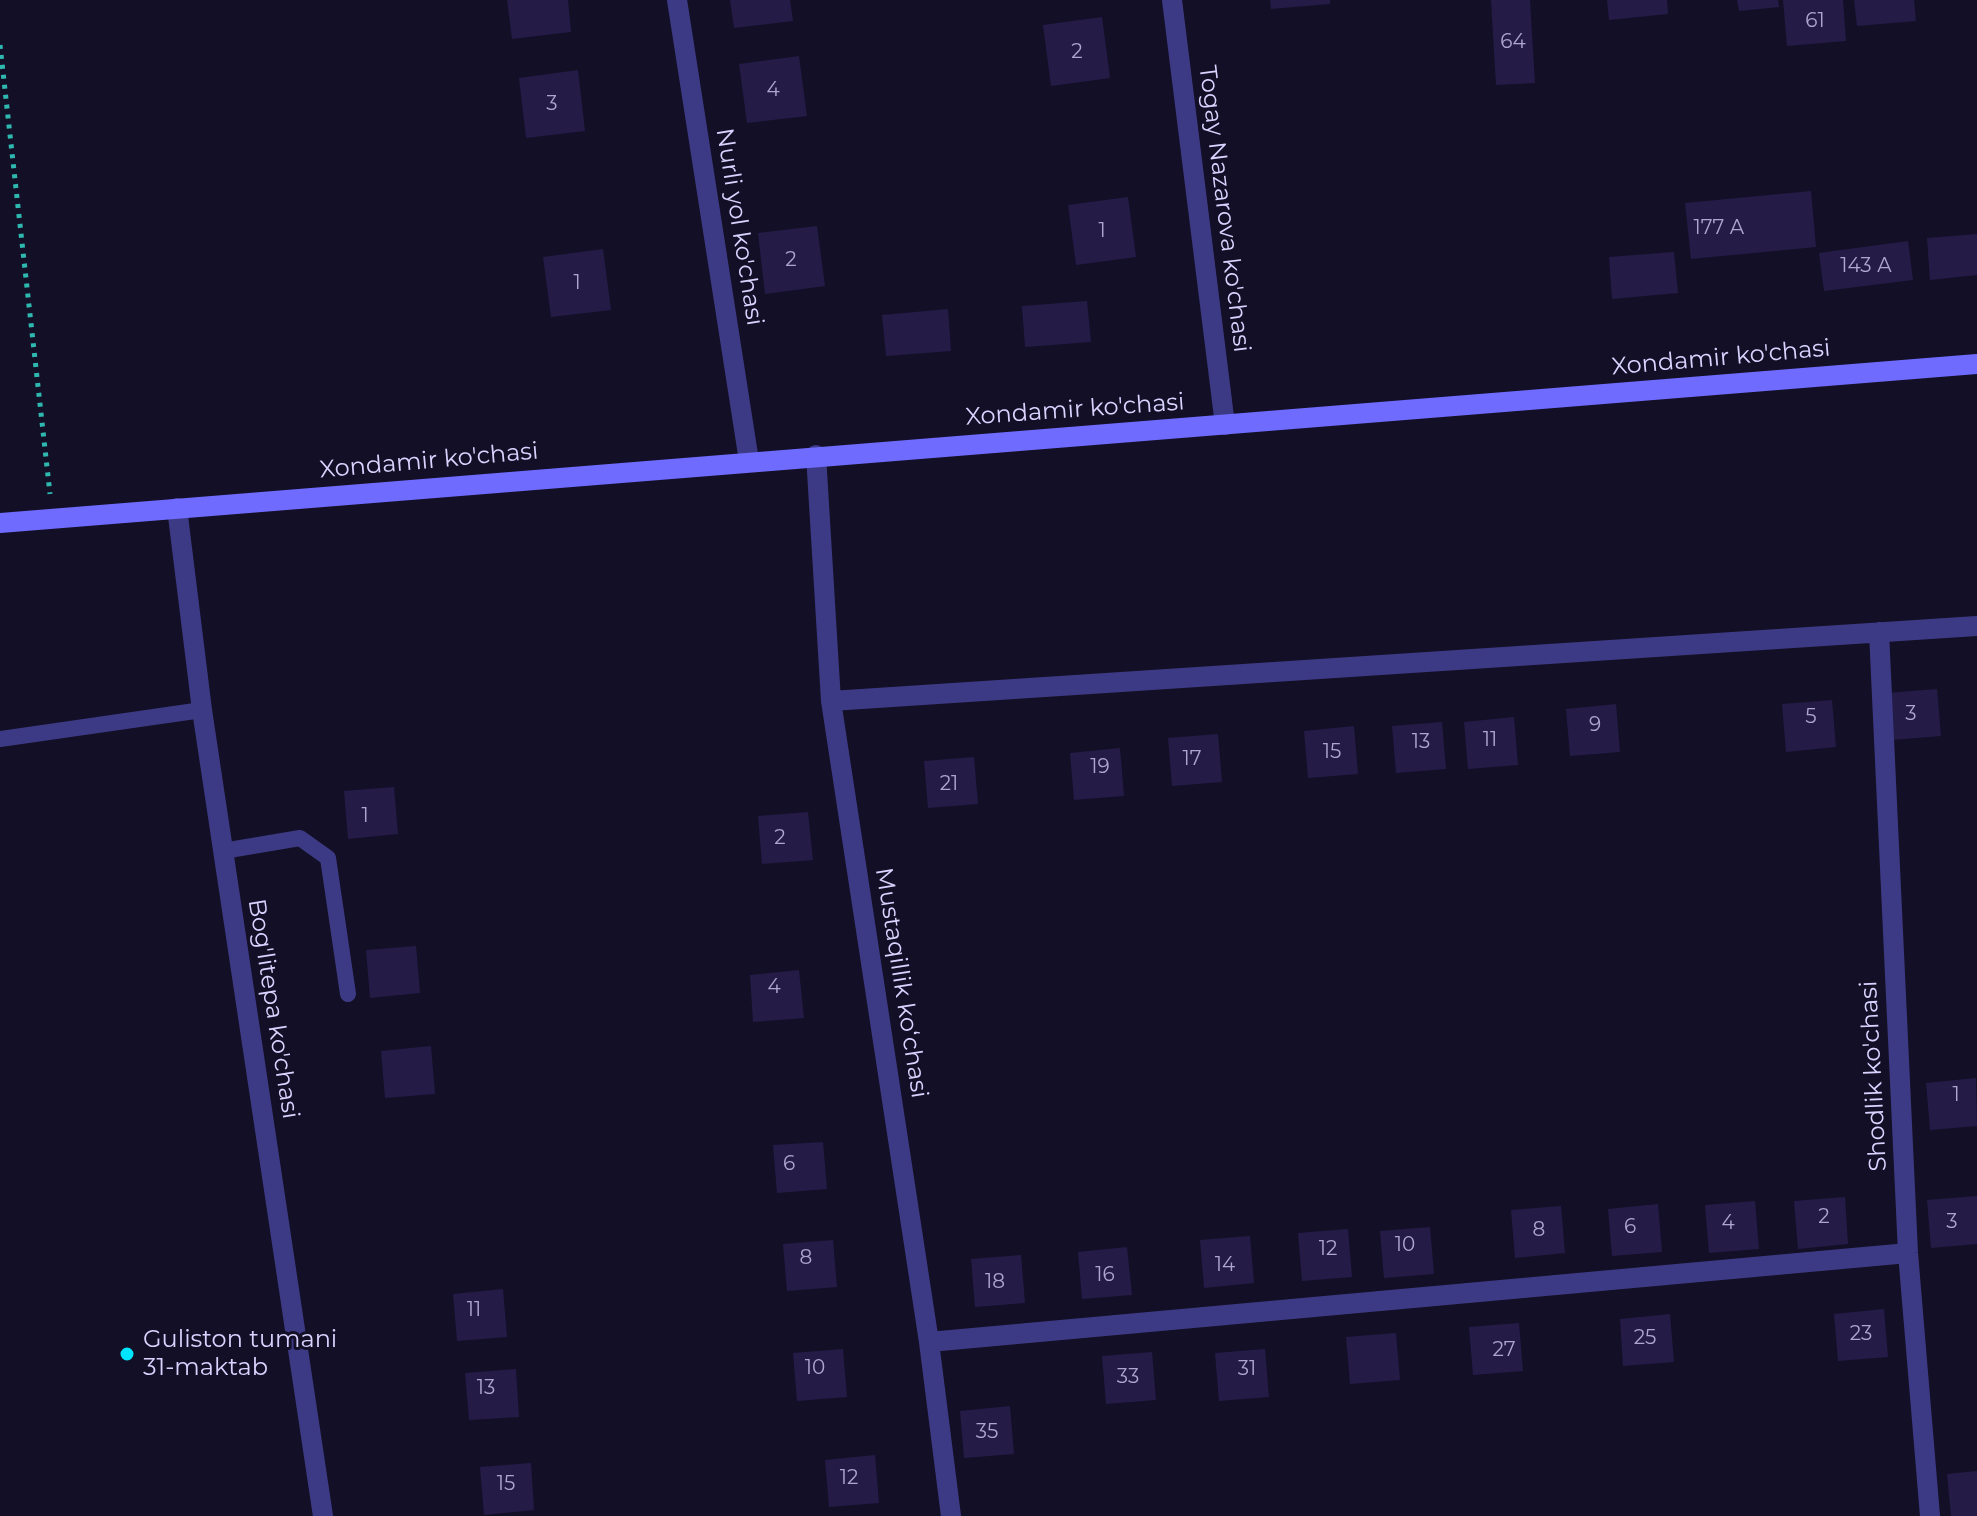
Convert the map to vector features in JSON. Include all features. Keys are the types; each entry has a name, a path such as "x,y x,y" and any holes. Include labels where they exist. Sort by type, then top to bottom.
{"main road":[{"name":"Xondamir ko'chasi","path":"0,523 1977,364"}],"street":[{"name":"Nurli yol ko'chasi","path":"677,0 749,461"},
{"name":"Togay Nazarova ko'chasi","path":"1172,0 1225,425"},
{"name":"Mustaqillik koʻchasi","path":"816,455 831,701 929,1342 951,1516"},
{"name":"Bog'litepa ko'chasi","path":"177,508 202,710 323,1516"},
{"path":"831,701 1977,626"},
{"name":"Shodlik ko'chasi","path":"1879,632 1908,1253 1930,1516"},
{"path":"929,1342 1908,1253"}],"lane":[{"path":"0,739 202,710"},
{"path":"223,851 300,838 328,858 348,994"}],"path":[{"path":"0,45 53,519"}],"building":[{"path":"507,0 568,0 571,32 512,39"},
{"path":"730,0 790,0 793,21 734,28"},
{"path":"1270,0 1330,0 1330,4 1271,9"},
{"path":"1491,0 1530,0 1535,83 1496,85"},
{"path":"1607,0 1667,0 1668,14 1609,20"},
{"path":"1737,0 1778,0 1779,7 1739,11"},
{"path":"1783,0 1843,0 1846,41 1787,46"},
{"path":"1854,0 1914,0 1916,21 1857,26"},
{"path":"1102,17 1110,78 1051,86 1043,25"},
{"path":"799,56 807,116 747,123 739,64"},
{"path":"578,70 585,131 526,138 519,78"},
{"path":"1811,191 1816,247 1691,259 1685,203"},
{"path":"1128,197 1136,257 1076,265 1068,205"},
{"path":"817,226 825,286 765,294 758,233"},
{"path":"1977,234 1977,275 1930,280 1927,238"},
{"path":"1908,241 1913,280 1824,291 1819,253"},
{"path":"603,249 611,310 551,317 543,257"},
{"path":"1674,252 1678,293 1612,299 1609,257"},
{"path":"1087,301 1091,342 1025,347 1022,306"},
{"path":"948,309 951,351 886,356 882,315"},
{"path":"1937,689 1941,736 1891,740 1887,693"},
{"path":"1832,700 1836,747 1786,752 1782,704"},
{"path":"1616,704 1620,752 1570,756 1566,709"},
{"path":"1514,717 1518,765 1468,769 1464,722"},
{"path":"1442,722 1446,769 1396,773 1392,726"},
{"path":"1354,726 1358,774 1308,778 1304,731"},
{"path":"1218,734 1222,782 1172,786 1168,738"},
{"path":"1120,748 1124,796 1074,800 1070,753"},
{"path":"974,757 978,804 928,808 924,761"},
{"path":"394,787 398,834 348,839 344,791"},
{"path":"808,812 813,860 762,864 758,816"},
{"path":"416,946 420,993 370,998 366,950"},
{"path":"799,970 804,1018 753,1022 750,975"},
{"path":"431,1046 435,1094 385,1098 381,1051"},
{"path":"1976,1078 1977,1126 1930,1130 1926,1083"},
{"path":"823,1142 827,1189 777,1193 773,1145"},
{"path":"1977,1196 1977,1244 1931,1248 1927,1200"},
{"path":"1845,1197 1848,1244 1798,1249 1794,1201"},
{"path":"1755,1201 1759,1249 1709,1253 1705,1205"},
{"path":"1658,1204 1662,1252 1612,1256 1608,1209"},
{"path":"1561,1206 1565,1253 1515,1258 1511,1210"},
{"path":"1430,1227 1434,1274 1384,1278 1380,1231"},
{"path":"1348,1229 1352,1277 1302,1281 1298,1233"},
{"path":"1250,1236 1254,1283 1204,1288 1200,1240"},
{"path":"833,1240 837,1287 787,1291 783,1244"},
{"path":"1127,1247 1132,1295 1082,1299 1078,1252"},
{"path":"1021,1255 1025,1303 975,1307 971,1259"},
{"path":"503,1289 507,1337 457,1341 453,1294"},
{"path":"1884,1309 1888,1357 1838,1361 1834,1314"},
{"path":"1670,1314 1674,1362 1623,1366 1620,1319"},
{"path":"1519,1323 1523,1371 1473,1375 1469,1327"},
{"path":"1396,1333 1400,1380 1350,1384 1346,1337"},
{"path":"843,1349 847,1397 797,1401 793,1353"},
{"path":"1265,1349 1269,1397 1219,1401 1215,1353"},
{"path":"1152,1352 1156,1400 1106,1404 1102,1356"},
{"path":"516,1369 519,1417 469,1420 465,1373"},
{"path":"1010,1406 1014,1454 964,1458 960,1411"},
{"path":"875,1455 879,1503 829,1507 825,1460"},
{"path":"531,1463 534,1510 484,1515 480,1467"},
{"path":"1977,1471 1977,1516 1951,1516 1947,1474"}],"place":[{"name":"Guliston tumani 31-maktab","path":"127,1354"}]}
